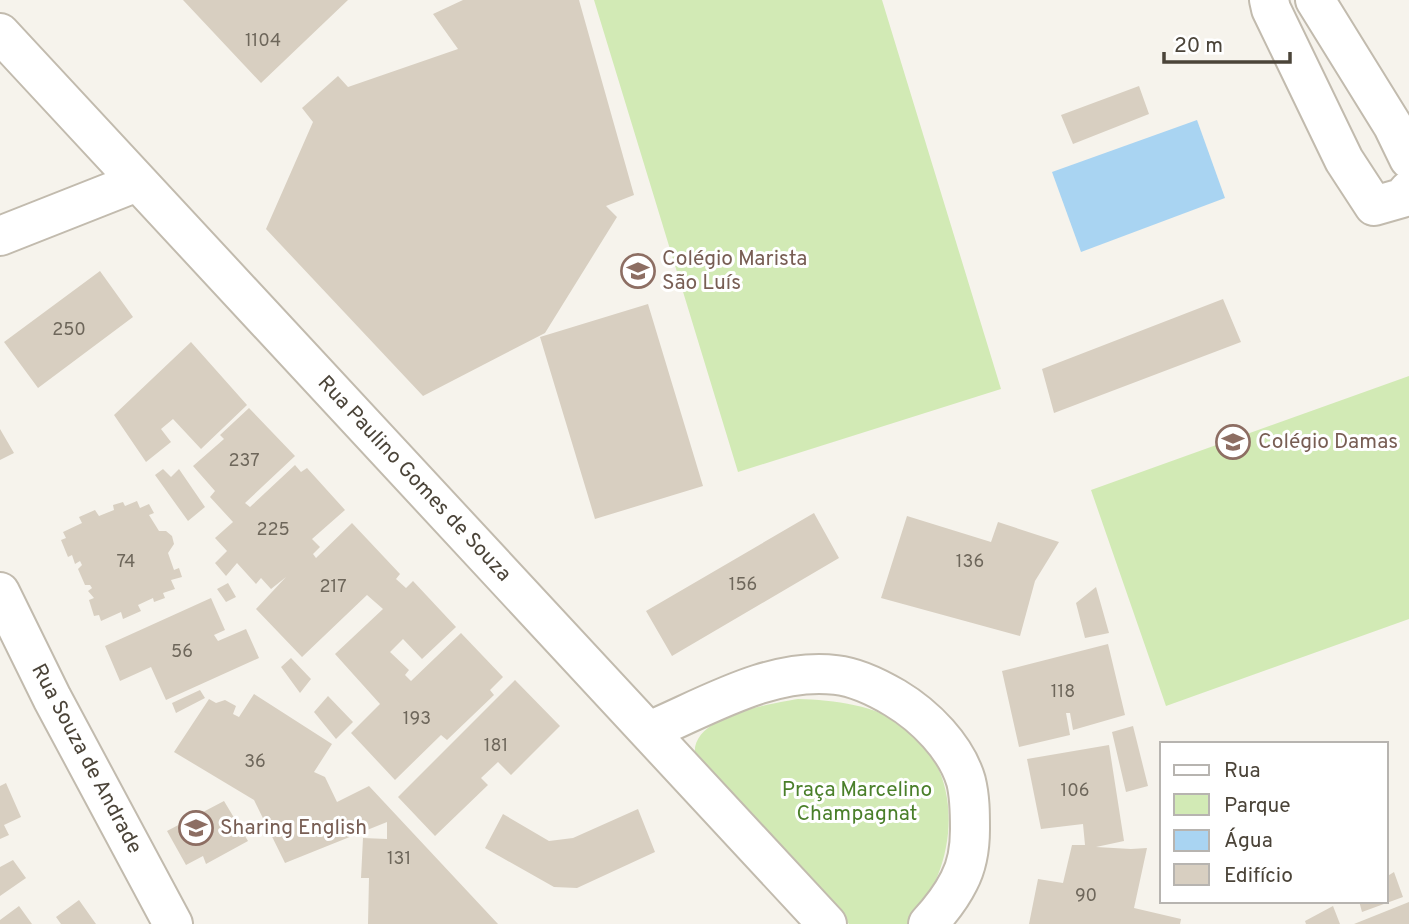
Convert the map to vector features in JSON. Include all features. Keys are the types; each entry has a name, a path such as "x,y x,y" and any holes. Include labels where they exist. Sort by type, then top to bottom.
{"street":[{"path":"1269,0 1343,160 1374,206 1402,198 1409,190"},
{"path":"1315,0 1393,126 1409,159"},
{"name":"Rua Paulino Gomes de Souza","path":"0,33 649,731 811,919"},
{"path":"0,236 136,181"},
{"name":"Rua Souza de Andrade","path":"0,592 52,698 173,924"},
{"path":"649,731 775,679 805,675 837,675 882,691 916,710 947,745 965,779 970,808 970,845 960,879 941,910 928,924"}],"green space":[{"path":"594,0 882,0 1001,389 738,472"},
{"path":"1409,376 1409,619 1166,706 1091,490"},
{"name":"Praça Marcelino Champagnat","path":"798,699 855,705 882,713 906,727 926,747 939,771 947,797 949,824 945,851 925,902 908,924 849,924 695,755 697,742 705,730 718,721 769,704"}],"water":[{"path":"1197,120 1225,198 1081,252 1052,172"}],"building":[{"path":"183,0 348,0 261,83"},
{"path":"463,0 579,0 634,195 606,206 617,217 545,333 423,396 266,229 313,122 302,108 338,76 348,87 458,49 433,14"},
{"path":"1139,86 1149,114 1073,144 1061,115"},
{"path":"100,271 133,317 38,388 4,342"},
{"path":"1223,299 1241,342 1054,413 1042,369"},
{"path":"648,304 703,486 595,519 540,337"},
{"path":"191,342 247,405 201,449 173,419 161,429 171,442 146,462 114,415"},
{"path":"249,408 295,456 245,503 250,507 295,465 301,472 307,468 345,510 312,539 320,547 313,554 316,558 352,523 400,574 396,579 406,588 413,581 456,627 422,659 403,639 390,652 409,670 405,675 411,681 461,633 503,677 490,690 494,695 447,740 441,735 395,780 351,733 380,704 335,654 383,609 367,595 302,657 256,609 286,577 271,589 261,578 256,584 237,563 226,576 215,563 227,551 215,538 233,522 210,497 215,491 193,466 224,439 220,435"},
{"path":"0,429 14,453 0,460"},
{"path":"163,469 171,477 179,469 205,507 188,521 155,475"},
{"path":"137,501 140,508 149,504 154,513 149,515 159,531 166,531 172,536 174,544 168,553 174,570 179,568 182,577 171,580 175,589 163,593 165,598 154,602 153,598 138,605 141,611 123,619 121,612 101,621 99,615 94,616 89,600 94,598 88,591 92,588 85,585 78,569 82,565 80,561 75,564 72,555 68,557 61,540 66,538 63,532 82,523 79,517 95,510 99,516 114,510 113,505 123,502 125,506"},
{"path":"814,513 839,558 672,656 646,611"},
{"path":"907,516 991,542 998,522 1059,542 1035,581 1020,636 881,598"},
{"path":"228,583 236,597 226,602 217,589"},
{"path":"1096,587 1109,633 1085,638 1076,603"},
{"path":"211,598 225,630 214,635 218,641 246,629 259,658 166,700 151,667 120,681 105,646"},
{"path":"1108,644 1125,715 1073,730 1070,713 1066,713 1070,735 1019,747 1002,671"},
{"path":"291,658 311,679 300,693 281,667"},
{"path":"515,680 560,726 511,775 498,762 481,778 488,785 435,836 398,797"},
{"path":"200,690 205,698 176,713 172,703"},
{"path":"254,694 332,744 314,772 325,777 337,802 369,786 498,924 368,924 369,878 361,878 363,838 387,839 387,822 285,863 254,800 174,752 209,699 216,703 225,700 236,706 233,714 239,717"},
{"path":"328,696 353,722 336,739 314,712"},
{"path":"1133,726 1148,786 1126,792 1112,732"},
{"path":"1109,745 1124,841 1096,847 1147,848 1134,908 1181,919 1180,924 1029,924 1038,879 1063,883 1072,845 1085,845 1083,824 1041,829 1027,759"},
{"path":"6,783 21,817 4,825 9,835 0,839 0,786"},
{"path":"224,801 248,841 206,864 203,856 186,865 167,831"},
{"path":"638,809 655,852 577,888 554,887 485,848 503,814 549,841 573,838"},
{"path":"13,860 26,878 0,896 0,867"},
{"path":"1394,872 1403,897 1388,902 1388,876"},
{"path":"79,900 96,924 61,924 56,917"},
{"path":"1409,902 1409,924 1354,924"},
{"path":"1360,903 1387,903 1362,912"},
{"path":"19,906 32,924 0,924 0,920"},
{"path":"1333,906 1340,924 1306,924 1305,921"}],"place":[{"name":"Colégio Marista São Luís","path":"638,271"},
{"name":"Colégio Damas","path":"1233,442"},
{"name":"Sharing English","path":"196,828"}]}
